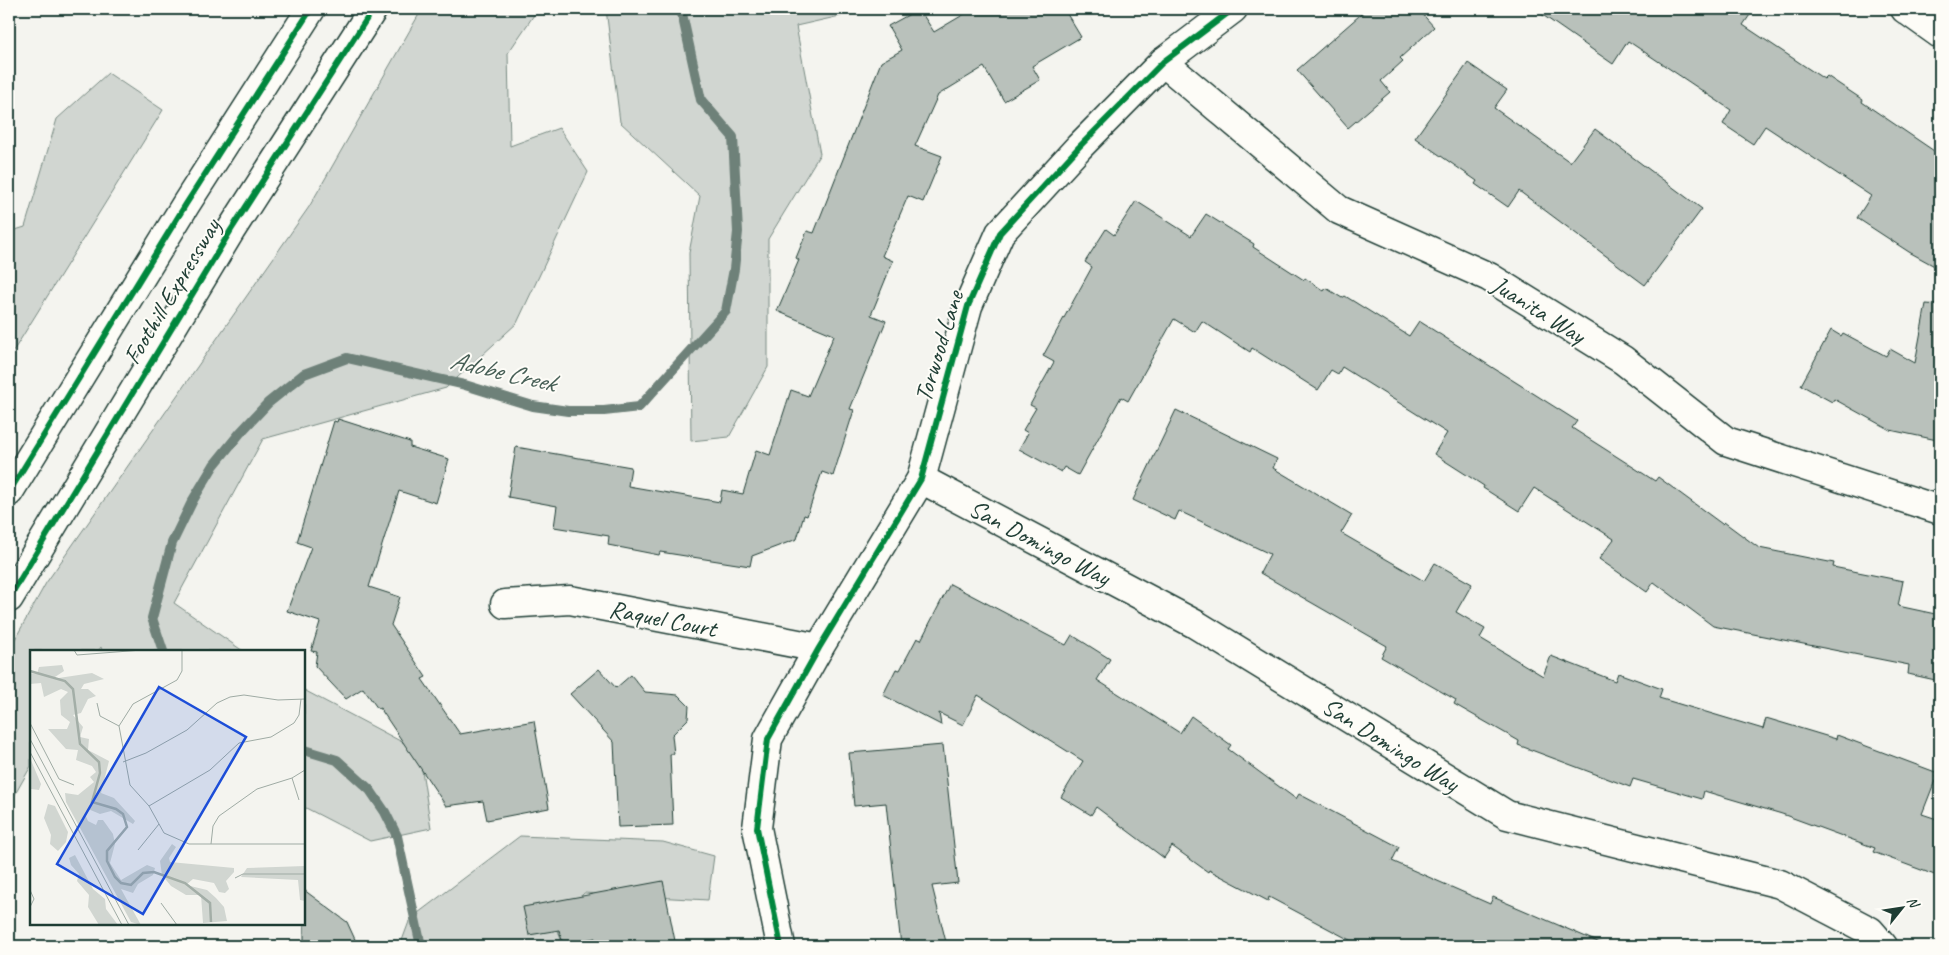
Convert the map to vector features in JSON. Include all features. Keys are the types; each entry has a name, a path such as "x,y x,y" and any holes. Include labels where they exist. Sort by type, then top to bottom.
{"main road":[{"name":"Foothill Expressway","path":"9,492 186,204 311,9"},
{"name":"Foothill Expressway","path":"9,598 231,230 373,9"},
{"name":"Torwood Lane","path":"781,946 757,828 768,739 819,648 921,478 968,306 1000,233 1079,147 1163,62 1233,9"},
{"path":"1906,9 1940,34"},
{"name":"Juanita Way","path":"1163,62 1339,210 1488,277 1623,360 1726,441 1940,510"},
{"name":"San Domingo Way","path":"921,478 1195,624 1507,816 1780,884 1870,931 1883,946"},
{"name":"Raquel Court","path":"505,604 570,600 819,648"}],"shaded area":[{"path":"422,9 538,9 508,53 510,146 559,128 588,172 517,323 446,388 263,439 174,603 242,650 102,650 101,647 99,650 30,650 30,768 9,805 9,650 46,583 309,207"},
{"path":"606,9 871,9 796,26 820,154 768,239 768,367 729,437 691,441 689,253 700,196 620,122"},
{"path":"108,73 163,110 9,358 9,232 25,227 57,119"},
{"path":"305,691 419,751 431,828 370,841 305,808"},
{"path":"520,836 663,842 714,856 708,900 584,893 556,924 563,946 400,946 410,919"}],"building":[{"path":"919,9 934,32 973,9 1064,9 1081,37 1032,66 1040,80 1004,101 984,67 938,95 915,146 942,156 923,202 908,196 882,256 893,261 871,315 886,321 850,409 854,410 833,476 822,472 807,516 804,515 797,539 752,556 750,566 660,552 659,555 608,545 609,536 554,527 557,506 508,497 516,447 631,467 628,486 720,502 722,490 743,494 756,450 770,455 791,390 808,396 834,335 777,311 799,260 796,258 807,231 814,233 881,62 902,50 888,26"},
{"path":"1367,9 1418,9 1434,27 1400,58 1403,61 1381,81 1390,92 1348,128 1297,70"},
{"path":"1534,9 1754,9 1743,25 1824,79 1827,76 1940,155 1940,269 1909,252 1857,218 1871,196 1765,126 1753,144 1723,124 1731,110 1628,41 1613,64"},
{"path":"1468,63 1507,90 1494,108 1570,162 1595,129 1702,209 1645,285 1519,191 1508,207 1475,184 1477,181 1415,138"},
{"path":"1136,201 1191,236 1206,214 1254,244 1253,247 1304,280 1305,278 1324,291 1326,288 1342,298 1345,296 1409,336 1419,321 1577,421 1572,428 1655,481 1658,477 1722,524 1724,522 1759,548 1834,563 1833,567 1903,581 1898,606 1940,615 1940,681 1908,674 1909,665 1713,626 1654,582 1647,592 1599,559 1614,539 1534,488 1519,511 1434,454 1447,433 1342,367 1338,374 1331,370 1318,390 1252,348 1250,352 1202,321 1195,332 1174,319 1128,401 1121,397 1078,475 1064,467 1061,472 1019,449 1028,433 1023,430 1036,408 1030,405 1054,362 1043,356 1092,267 1085,262 1106,229 1114,235"},
{"path":"1926,304 1940,305 1940,423 1937,440 1890,430 1834,399 1832,402 1801,385 1831,330 1841,336 1843,333 1886,356 1890,349 1915,363"},
{"path":"1176,410 1277,459 1273,468 1352,515 1341,533 1424,581 1435,563 1472,584 1456,612 1485,629 1480,638 1543,676 1551,656 1615,681 1618,673 1662,689 1659,698 1763,729 1766,718 1836,739 1837,735 1938,773 1922,814 1940,820 1940,877 1873,852 1875,848 1782,814 1704,791 1702,799 1633,779 1630,787 1518,745 1519,741 1454,704 1456,700 1381,657 1387,646 1260,573 1270,554 1179,511 1175,520 1133,500"},
{"path":"338,419 410,442 410,447 449,459 436,503 399,491 369,587 400,597 391,625 426,677 422,679 460,734 534,721 549,808 487,820 483,801 446,806 380,708 378,709 363,688 346,699 315,666 317,652 311,651 320,622 287,611 311,547 297,542 334,421 337,422"},
{"path":"950,584 1066,645 1072,635 1110,659 1097,680 1180,733 1191,716 1231,745 1228,749 1296,799 1299,794 1399,847 1392,861 1490,904 1493,897 1607,946 1361,946 1269,897 1268,901 1209,870 1208,872 1172,846 1164,858 1096,807 1091,815 1061,797 1083,761 978,695 963,725 939,713 941,725 883,695 896,669 900,670 917,638 921,640"},
{"path":"599,669 616,688 631,675 645,692 678,695 689,706 688,719 672,735 674,754 670,754 673,825 618,827 614,742 570,694"},
{"path":"943,745 958,883 932,886 947,946 901,946 886,803 854,806 849,753"},
{"path":"663,881 676,946 597,946 595,938 563,944 559,930 529,935 523,907"},
{"path":"305,891 347,922 358,946 304,946"}],"waterway":[{"name":"Adobe Creek","path":"163,650 152,618 172,543 193,500 214,465 240,433 268,403 304,374 347,358 465,385 533,406 568,411 604,411 639,407 726,311 734,269 738,232 733,137 701,100 681,9"},
{"name":"Adobe Creek","path":"305,750 337,760 370,790 385,812 397,836 421,946"}],"cycle path":[{"path":"9,492 186,204 311,9"},
{"path":"9,598 231,230 373,9"},
{"path":"781,946 757,828 768,739 819,648 921,479 968,306 1000,233 1079,147 1163,62 1233,9"}]}
